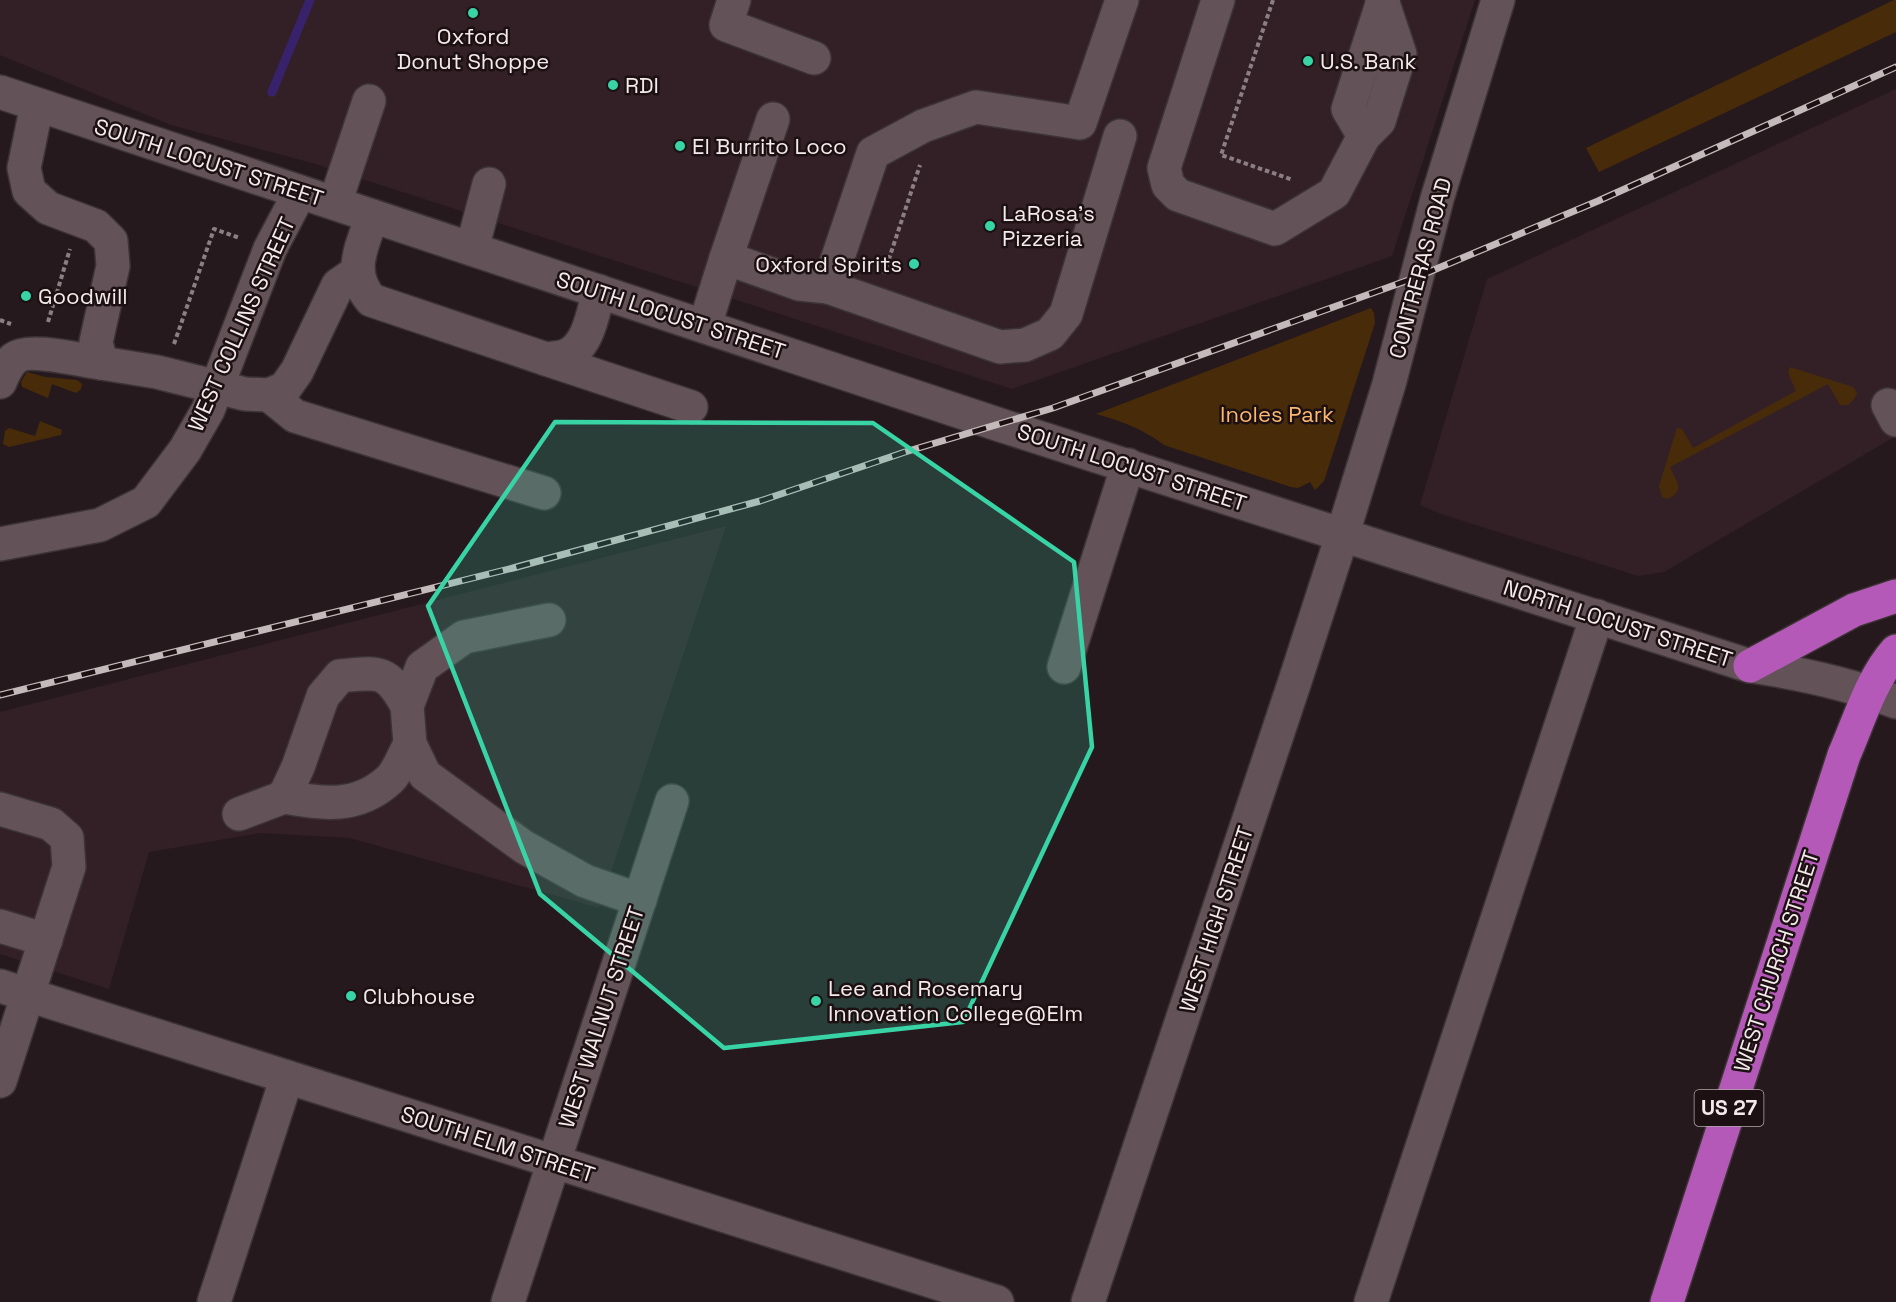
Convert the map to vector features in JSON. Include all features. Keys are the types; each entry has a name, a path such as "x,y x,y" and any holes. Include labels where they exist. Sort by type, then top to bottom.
{"highway":[{"path":"1750,666 1854,610 1896,596"},
{"name":"US 27","path":"1884,697 1889,659 1896,651"},
{"name":"WEST CHURCH STREET","path":"1666,1302 1844,755 1884,697"}],"street":[{"path":"734,0 726,24 814,57"},
{"path":"1080,123 1122,0"},
{"path":"1218,0 1164,168 1168,185 1178,195 1275,229 1334,193 1364,136 1379,121 1400,54 1382,1"},
{"name":"CONTRERAS ROAD","path":"1342,536 1389,384 1437,199 1498,0"},
{"name":"SOUTH LOCUST STREET","path":"0,92 1342,536"},
{"path":"335,203 369,101"},
{"path":"37,105 24,168 29,191 48,208 96,226 111,241 113,266 96,342 101,363"},
{"path":"828,287 873,153 923,126 976,107 1080,123 1120,136 1164,168"},
{"path":"705,326 773,119"},
{"path":"726,258 799,284 828,287 1000,347 1024,345 1050,334 1066,314 1120,136"},
{"path":"472,249 489,184"},
{"name":"WEST COLLINS STREET","path":"0,544 100,525 146,502 185,450 208,410 270,249 300,192"},
{"path":"372,216 357,272 362,288 371,300 691,407"},
{"path":"0,382 6,366 17,356 34,353 157,372 245,394 268,395 285,388 297,371 338,285 357,272"},
{"path":"546,359 566,356 581,344 589,328 599,291"},
{"path":"268,395 294,416 544,493"},
{"path":"1064,667 1128,465"},
{"name":"NORTH LOCUST STREET","path":"1342,536 1750,666 1779,670 1884,697"},
{"name":"WEST HIGH STREET","path":"1088,1302 1342,536"},
{"path":"1371,1302 1597,616"},
{"path":"407,706 422,667 464,637 549,620"},
{"path":"284,797 298,767 323,696 340,676 375,673 395,685 407,706 410,744 425,775 524,847 585,881 640,900"},
{"path":"239,814 284,797 319,803 356,801 390,779 410,744"},
{"name":"WEST WALNUT STREET","path":"508,1302 672,801"},
{"path":"0,809 51,824 68,838 69,867 46,940 14,990 0,1081"},
{"path":"0,926 46,940"},
{"name":"SOUTH ELM STREET","path":"14,990 996,1302"},
{"path":"214,1302 287,1077"}],"path":[{"path":"1273,0 1221,155 1334,193"},
{"path":"870,302 881,283 921,164 927,160"},
{"path":"47,325 70,252 72,216"},
{"path":"171,353 214,229 270,249"}],"highlighted area":[{"path":"555,422 873,423 1074,562 1092,747 963,1022 724,1048 540,894 428,606"}],"shaded area":[{"path":"0,0 1475,0 1392,256 1012,389 319,165 171,125 0,55"},
{"path":"1896,89 1896,436 1664,572 1638,576 1441,514 1420,505 1487,279"},
{"path":"726,526 599,908 350,838 260,833 149,852 109,989 0,954 0,712"}],"green space":[{"path":"1896,0 1896,32 1599,172 1586,148"},
{"name":"Inoles Park","path":"1371,308 1375,323 1324,481 1315,490 1310,482 1298,488 1291,487 1164,445 1132,426 1096,414"},
{"path":"1790,367 1853,387 1857,393 1848,405 1840,405 1828,384 1670,467 1677,481 1677,492 1668,499 1662,497 1659,486 1677,428 1682,429 1693,448 1796,391 1788,373"},
{"path":"27,372 45,377 77,380 82,384 81,389 76,393 52,384 48,398 22,387 21,382"},
{"path":"40,421 62,430 61,435 9,447 3,444 5,431 9,428 35,436"}],"waterway":[{"path":"272,92 310,0"}],"railway":[{"path":"0,695 513,568 760,501 905,452 1053,408 1417,277 1598,201 1896,67"}],"place":[{"name":"Oxford Donut Shoppe","path":"473,13"},
{"name":"U.S. Bank","path":"1308,61"},
{"name":"RDI","path":"613,85"},
{"name":"El Burrito Loco","path":"680,146"},
{"name":"LaRosa's Pizzeria","path":"990,226"},
{"name":"Oxford Spirits","path":"914,264"},
{"name":"Goodwill","path":"26,296"},
{"name":"Clubhouse","path":"351,996"},
{"name":"Lee and Rosemary Innovation College@Elm","path":"816,1001"}]}
